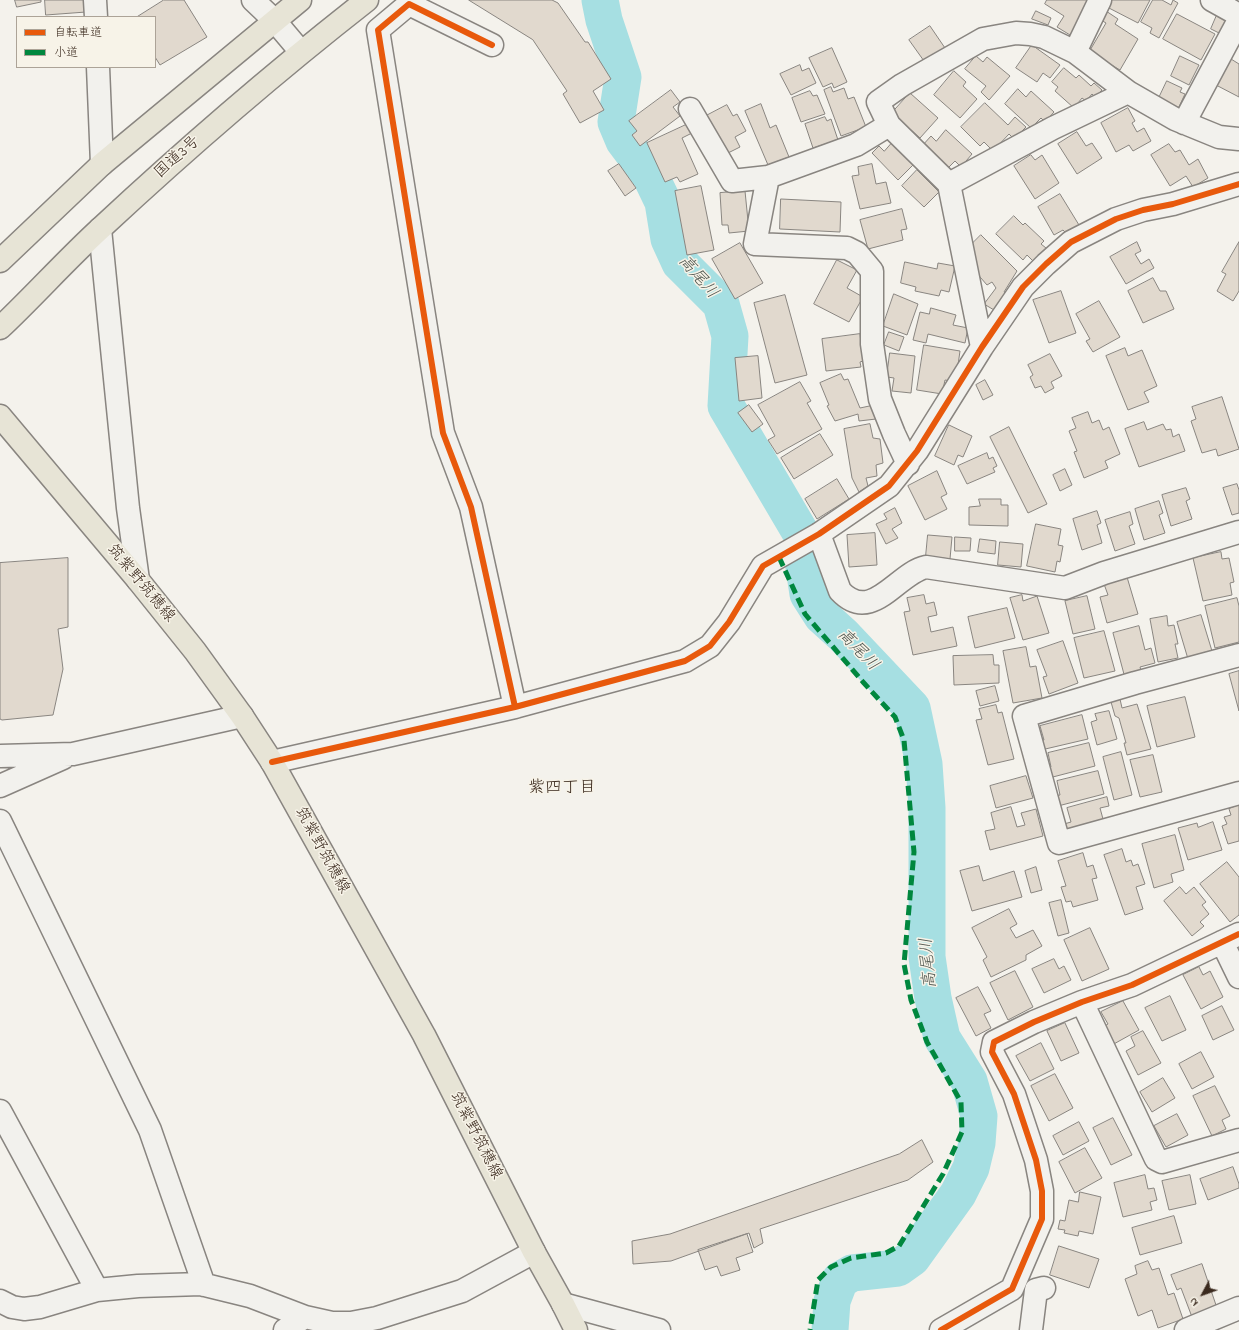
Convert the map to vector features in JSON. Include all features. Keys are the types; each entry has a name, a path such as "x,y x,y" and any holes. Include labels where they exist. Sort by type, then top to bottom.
{"main road":[{"path":"0,261 102,164 300,0"},
{"name":"国道3号","path":"0,328 100,229 215,124 301,52 367,0"},
{"name":"筑紫野筑穂線","path":"0,416 138,580 195,651 242,716 272,762 424,1035 534,1252 576,1330"}],"street":[{"path":"95,0 96,16"},
{"path":"253,0 274,20 301,52"},
{"path":"1074,52 1100,0"},
{"path":"1212,0 1239,15"},
{"path":"492,45 409,4 378,30 443,433 471,507 515,707"},
{"path":"1184,123 1239,20"},
{"path":"982,348 949,184 890,125 878,102 902,85 983,39 1016,33 1030,34 1044,37 1074,52 1128,92 1175,119 1219,137 1239,139"},
{"path":"98,68 102,164"},
{"path":"949,184 1053,128 1128,92"},
{"path":"690,109 732,181 768,177 856,145 890,125"},
{"path":"768,177 755,244 847,248 857,253 872,271 872,344 880,399 908,464"},
{"path":"272,762 515,707 685,661 710,646 728,622 762,566 819,534 889,486 908,464 1023,287 1071,242 1116,219 1142,210 1173,204 1239,184"},
{"path":"100,229 128,508 138,580"},
{"path":"819,534 840,591 847,598 857,602 865,602 881,597 917,570 926,568 1065,588 1104,573 1239,532"},
{"path":"1239,655 1135,683 1024,716 1059,843 1239,793"},
{"path":"0,786 73,754 242,716"},
{"path":"0,756 73,754"},
{"path":"0,821 150,1130 204,1285"},
{"path":"941,1330 1012,1289 1042,1219 1042,1191 1036,1160 1014,1094 992,1052 994,1042 1034,1022 1082,1002 1132,985 1231,938 1239,977"},
{"path":"1082,1002 1156,1159 1162,1162 1239,1140"},
{"path":"0,1111 97,1290"},
{"path":"0,1301 12,1307 24,1309 40,1307 97,1290 138,1286 201,1284 250,1296 305,1317 332,1323 377,1324 462,1291 534,1252"},
{"path":"1031,1330 1036,1290 1044,1288"},
{"path":"1012,1289 1024,1315 1026,1330"},
{"path":"563,1304 659,1330"},
{"path":"1186,1330 1239,1308"},
{"path":"285,1330 305,1317"}],"building":[{"path":"15,0 41,0 41,2 17,7"},
{"path":"45,0 85,0 86,12 46,15"},
{"path":"164,0 184,0 207,37 160,65 156,59 156,16 139,16"},
{"path":"469,0 552,0 558,3 585,42 588,42 611,79 593,91 604,110 580,123 563,94 567,91 533,40"},
{"path":"1047,0 1091,1 1070,35 1057,27 1064,16 1045,4"},
{"path":"1111,0 1150,0 1138,23 1107,7"},
{"path":"1153,0 1162,0 1171,5 1173,0 1178,3 1159,38 1150,33 1152,28 1141,22"},
{"path":"1036,11 1051,18 1048,25 1032,19"},
{"path":"1106,11 1118,19 1115,24 1138,39 1120,70 1089,52 1106,23 1101,20"},
{"path":"1177,14 1215,34 1201,60 1163,39"},
{"path":"1217,15 1227,19 1221,34 1211,29"},
{"path":"930,26 945,48 924,61 909,40"},
{"path":"1032,45 1060,65 1050,78 1043,73 1037,82 1016,68"},
{"path":"832,48 847,82 834,88 832,83 823,87 809,58"},
{"path":"976,56 983,62 987,57 1010,76 989,100 981,92 986,86 965,69"},
{"path":"1180,56 1199,65 1189,85 1171,76"},
{"path":"1231,59 1239,64 1239,97 1216,85"},
{"path":"800,65 802,71 809,68 816,83 791,95 780,74"},
{"path":"1064,68 1076,78 1079,75 1091,86 1094,83 1102,90 1095,97 1092,94 1086,101 1082,98 1074,108 1055,91 1058,87 1052,82"},
{"path":"954,71 966,82 963,86 977,99 960,118 934,95"},
{"path":"1167,81 1182,88 1180,92 1185,94 1178,109 1158,100"},
{"path":"831,87 833,92 844,88 848,99 854,97 866,127 841,136 824,90"},
{"path":"1018,89 1026,97 1031,91 1054,112 1045,122 1041,118 1031,128 1005,104"},
{"path":"671,90 680,102 673,107 680,116 640,146 632,135 637,131 629,121"},
{"path":"810,91 813,96 817,95 825,114 801,122 792,98"},
{"path":"910,93 938,118 920,138 892,113"},
{"path":"985,103 1008,125 1015,117 1026,127 1014,139 1009,134 993,151 984,142 980,146 961,127"},
{"path":"761,104 770,128 776,125 789,157 768,165 745,111"},
{"path":"727,105 733,116 737,114 746,131 735,137 740,147 726,154 706,116"},
{"path":"1128,108 1135,121 1132,123 1137,132 1144,128 1151,141 1133,151 1129,145 1116,152 1101,123"},
{"path":"825,117 827,121 831,119 838,140 813,148 805,124"},
{"path":"688,124 692,133 682,138 698,174 680,182 677,177 665,182 647,143"},
{"path":"946,130 972,154 961,167 955,161 947,169 922,146 931,136 936,141"},
{"path":"1077,132 1086,146 1092,143 1102,158 1077,174 1058,144"},
{"path":"892,143 913,165 898,180 872,153 879,146 884,151"},
{"path":"1169,144 1175,152 1180,150 1189,165 1198,159 1208,178 1193,187 1186,176 1170,186 1151,155"},
{"path":"1031,155 1035,160 1042,155 1059,183 1035,199 1014,166"},
{"path":"619,164 636,188 625,196 608,171"},
{"path":"872,164 876,184 886,182 891,203 860,209 852,176 859,175 858,167"},
{"path":"917,170 939,192 924,207 902,186"},
{"path":"701,186 714,250 687,255 675,191"},
{"path":"745,191 749,231 729,233 728,225 722,225 720,193"},
{"path":"1060,194 1079,225 1066,233 1063,230 1054,235 1038,207"},
{"path":"781,199 841,202 840,232 780,229"},
{"path":"902,209 907,229 901,230 903,240 868,249 860,220"},
{"path":"1014,216 1023,225 1025,223 1044,241 1041,244 1046,248 1033,261 1027,255 1023,260 996,234"},
{"path":"981,235 1017,271 1004,292 1006,294 994,310 984,304 996,288 992,282 987,285 974,270 970,246"},
{"path":"1137,242 1141,251 1135,254 1141,264 1149,259 1154,268 1126,284 1110,257"},
{"path":"1239,242 1239,291 1233,301 1217,291 1226,274 1222,272"},
{"path":"740,243 763,283 735,299 712,259"},
{"path":"837,260 857,270 847,288 863,297 849,322 814,304"},
{"path":"905,262 937,269 938,263 955,266 949,292 941,290 939,296 915,291 916,287 901,283"},
{"path":"1153,278 1160,291 1166,291 1174,309 1143,323 1128,291"},
{"path":"1061,291 1076,333 1049,343 1033,300"},
{"path":"894,294 918,304 907,335 883,326"},
{"path":"785,295 807,375 775,383 754,303"},
{"path":"1099,301 1120,337 1093,352 1086,341 1090,339 1076,314"},
{"path":"931,308 956,315 953,325 968,328 965,343 928,334 926,343 913,340 920,312 929,314"},
{"path":"889,332 904,337 899,351 884,345"},
{"path":"860,334 863,361 860,362 861,367 826,371 822,339"},
{"path":"924,345 960,351 957,372 953,372 951,381 945,380 942,394 917,390"},
{"path":"1125,348 1128,356 1142,350 1157,386 1144,392 1149,402 1128,410 1106,356"},
{"path":"890,353 915,356 911,393 892,391 894,378 887,377"},
{"path":"1050,354 1062,376 1051,382 1054,388 1045,393 1041,386 1035,388 1030,377 1033,375 1028,365"},
{"path":"758,356 762,398 739,401 735,358"},
{"path":"841,374 844,380 848,379 860,408 874,405 876,419 859,421 858,414 835,421 827,406 829,405 820,383"},
{"path":"985,380 993,395 983,400 976,385"},
{"path":"800,382 811,401 807,403 822,429 777,454 768,440 775,436 758,405"},
{"path":"1222,397 1239,449 1218,456 1216,449 1202,453 1191,421 1196,419 1192,407"},
{"path":"749,405 763,424 752,432 738,413"},
{"path":"1088,412 1092,423 1099,420 1103,430 1109,427 1120,454 1105,461 1108,468 1084,478 1074,452 1077,451 1069,431 1076,428 1072,418"},
{"path":"1144,422 1147,430 1163,424 1166,430 1171,429 1173,437 1179,434 1185,451 1139,467 1125,429"},
{"path":"870,424 873,438 880,439 883,463 876,465 877,476 866,478 868,486 859,492 852,478 844,429"},
{"path":"949,425 972,436 963,457 958,455 954,465 935,456"},
{"path":"1009,427 1047,504 1028,513 990,437"},
{"path":"820,434 833,455 794,479 781,458"},
{"path":"987,453 989,459 993,457 997,466 993,468 995,472 967,484 958,466"},
{"path":"1065,469 1072,485 1060,491 1053,475"},
{"path":"937,471 947,494 941,497 947,509 925,520 908,486"},
{"path":"837,479 849,499 817,519 805,499"},
{"path":"1237,484 1239,490 1239,513 1232,515 1223,488"},
{"path":"1186,488 1190,499 1186,501 1192,519 1171,526 1162,495"},
{"path":"979,499 1001,499 1001,505 1008,505 1008,526 969,525 969,507 980,506"},
{"path":"1159,501 1163,513 1159,515 1165,533 1144,540 1135,509"},
{"path":"895,508 902,523 892,529 898,538 886,544 876,524 887,519 884,514"},
{"path":"1097,511 1101,523 1097,525 1102,543 1082,550 1073,519"},
{"path":"1130,512 1133,524 1129,526 1135,544 1115,551 1105,520"},
{"path":"1036,524 1061,529 1058,545 1063,546 1060,562 1057,561 1055,572 1027,566"},
{"path":"875,533 877,565 849,567 847,535"},
{"path":"928,535 952,537 950,559 926,556"},
{"path":"955,537 971,538 970,551 955,551"},
{"path":"980,539 996,541 995,554 978,552"},
{"path":"1000,542 1023,544 1021,567 998,565"},
{"path":"1221,552 1222,559 1229,558 1234,582 1230,583 1232,595 1203,601 1193,558"},
{"path":"68,558 68,627 58,629 63,669 53,715 2,720 0,719 0,563"},
{"path":"1127,577 1138,614 1107,623 1100,597 1108,595 1104,584"},
{"path":"924,595 926,604 934,602 937,615 928,617 931,632 953,627 957,646 913,655 904,612 910,611 907,598"},
{"path":"1022,595 1023,601 1037,596 1049,633 1023,640 1010,598"},
{"path":"1087,596 1095,629 1073,634 1065,601"},
{"path":"1237,598 1239,606 1239,642 1215,648 1205,606"},
{"path":"1007,608 1015,638 975,648 968,617"},
{"path":"1201,615 1212,651 1188,659 1177,622"},
{"path":"1167,616 1168,626 1174,625 1178,644 1175,644 1178,658 1158,662 1150,619"},
{"path":"1139,626 1145,650 1151,648 1155,663 1140,667 1142,674 1125,678 1113,633"},
{"path":"1104,631 1115,671 1084,678 1074,638"},
{"path":"1063,641 1078,683 1049,694 1043,677 1047,676 1037,650"},
{"path":"1026,647 1030,667 1036,666 1042,698 1013,703 1003,651"},
{"path":"993,655 994,665 999,665 999,683 954,685 953,656"},
{"path":"1239,671 1239,711 1229,674"},
{"path":"995,686 999,701 980,706 976,691"},
{"path":"1185,697 1195,737 1157,747 1147,706"},
{"path":"1120,699 1122,708 1137,704 1151,749 1127,755 1124,743 1126,743 1119,718 1115,716 1111,702"},
{"path":"996,705 998,713 1002,712 1014,759 988,765 976,720 982,719 979,709"},
{"path":"1109,711 1117,739 1097,745 1091,722 1097,720 1095,714"},
{"path":"1082,715 1088,739 1041,750 1039,741 1044,740 1040,726"},
{"path":"1089,743 1095,766 1049,778 1046,768 1051,767 1048,753"},
{"path":"1121,752 1132,795 1114,800 1103,757"},
{"path":"1153,755 1162,792 1140,797 1130,760"},
{"path":"1098,771 1104,794 1058,806 1055,796 1060,795 1057,781"},
{"path":"1026,776 1033,798 996,808 990,786"},
{"path":"1107,797 1109,806 1100,808 1103,819 1066,830 1064,824 1071,822 1067,808"},
{"path":"1239,805 1239,841 1228,844 1222,826 1227,824 1224,817 1231,815 1229,809"},
{"path":"1011,807 1017,827 1025,825 1021,813 1036,809 1043,836 990,850 985,831 995,829 991,813"},
{"path":"1213,822 1222,850 1188,860 1178,828 1197,823 1198,827"},
{"path":"1175,835 1184,870 1171,874 1173,882 1154,888 1142,844"},
{"path":"1122,849 1126,862 1131,860 1133,866 1138,864 1145,884 1136,887 1143,909 1125,915 1104,855"},
{"path":"1083,853 1087,867 1093,865 1097,878 1092,879 1098,900 1073,907 1071,901 1066,902 1061,887 1066,886 1058,861"},
{"path":"1227,862 1239,877 1239,915 1230,922 1200,884"},
{"path":"979,866 983,881 1014,871 1022,897 972,911 960,871"},
{"path":"1036,867 1042,890 1031,893 1025,871"},
{"path":"1180,887 1186,894 1194,887 1206,902 1202,905 1209,914 1200,922 1204,926 1192,936 1164,901"},
{"path":"1061,900 1069,933 1058,936 1049,903"},
{"path":"1009,909 1017,924 1010,928 1016,938 1033,930 1042,946 1026,955 1026,960 991,977 983,960 987,957 972,928"},
{"path":"1090,928 1109,969 1082,981 1064,940"},
{"path":"1054,959 1059,969 1064,966 1071,980 1044,993 1032,969"},
{"path":"1199,967 1203,975 1210,971 1223,997 1201,1009 1183,975"},
{"path":"1015,971 1033,1007 1008,1020 990,983"},
{"path":"978,987 991,1011 984,1014 991,1028 976,1036 956,998"},
{"path":"1170,996 1186,1030 1162,1041 1145,1008"},
{"path":"1123,1001 1139,1030 1112,1045 1103,1027 1108,1024 1101,1012"},
{"path":"1222,1006 1234,1030 1213,1040 1202,1016"},
{"path":"1065,1023 1079,1053 1061,1061 1047,1031"},
{"path":"1143,1031 1161,1063 1138,1075 1126,1051 1135,1046 1131,1037"},
{"path":"1041,1043 1054,1069 1030,1081 1016,1056"},
{"path":"1201,1052 1214,1077 1192,1089 1179,1064"},
{"path":"1055,1074 1073,1108 1049,1121 1031,1086"},
{"path":"1163,1078 1175,1098 1152,1112 1140,1092"},
{"path":"1215,1086 1230,1116 1222,1120 1226,1129 1212,1136 1193,1096"},
{"path":"1177,1114 1188,1135 1166,1147 1154,1126"},
{"path":"1113,1118 1132,1155 1111,1165 1093,1128"},
{"path":"1079,1122 1089,1141 1063,1155 1053,1136"},
{"path":"922,1140 933,1162 908,1180 760,1229 763,1243 754,1248 749,1233 671,1261 633,1264 632,1241 670,1234 899,1154"},
{"path":"1085,1148 1102,1178 1075,1193 1059,1162"},
{"path":"1233,1167 1239,1188 1208,1200 1200,1179"},
{"path":"1145,1175 1148,1189 1154,1188 1157,1200 1150,1202 1152,1210 1123,1217 1114,1183"},
{"path":"1190,1175 1196,1204 1169,1210 1162,1181"},
{"path":"1080,1192 1101,1197 1093,1234 1079,1231 1078,1236 1064,1233 1065,1230 1058,1229 1060,1220 1065,1221 1069,1200 1078,1202"},
{"path":"1174,1216 1182,1243 1140,1255 1132,1228"},
{"path":"747,1234 753,1252 736,1258 740,1270 721,1276 717,1266 705,1270 698,1250"},
{"path":"1059,1246 1099,1259 1089,1288 1050,1275"},
{"path":"1148,1261 1152,1270 1159,1268 1168,1295 1174,1293 1183,1319 1158,1328 1152,1310 1138,1316 1125,1279 1137,1274 1135,1266"},
{"path":"1202,1264 1217,1308 1192,1317 1181,1288 1177,1290 1171,1275"}],"waterway":[{"name":"高尾川","path":"600,0 604,20 623,77 616,122 624,141 651,177 663,202 669,239 680,263 721,304 730,336 726,406 799,530"},
{"name":"高尾川","path":"802,554 808,594 822,616 843,635 912,708 924,764 927,808 927,957 933,998 942,1038 969,1081 979,1116 977,1143 971,1168 958,1194 912,1258 898,1268 852,1273 840,1280 832,1301 830,1330"}],"marked path":[{"path":"779,557 805,614 895,717 904,740 914,852 904,964 911,1000 927,1042 961,1102 962,1132 943,1174 899,1246 886,1253 851,1258 831,1267 818,1280 810,1330"}],"cycle path":[{"path":"492,45 409,4 378,30 443,433 471,507 515,707"},
{"path":"272,762 515,707 685,661 710,646 729,622 763,566 819,534 889,486 917,451 982,347 1023,287 1071,242 1116,219 1143,210 1173,204 1239,184"},
{"path":"941,1330 1012,1289 1042,1219 1042,1191 1036,1160 1014,1094 992,1052 994,1042 1034,1022 1082,1002 1132,985 1239,934"}],"district":[{"name":"紫四丁目","path":"562,789"}]}
